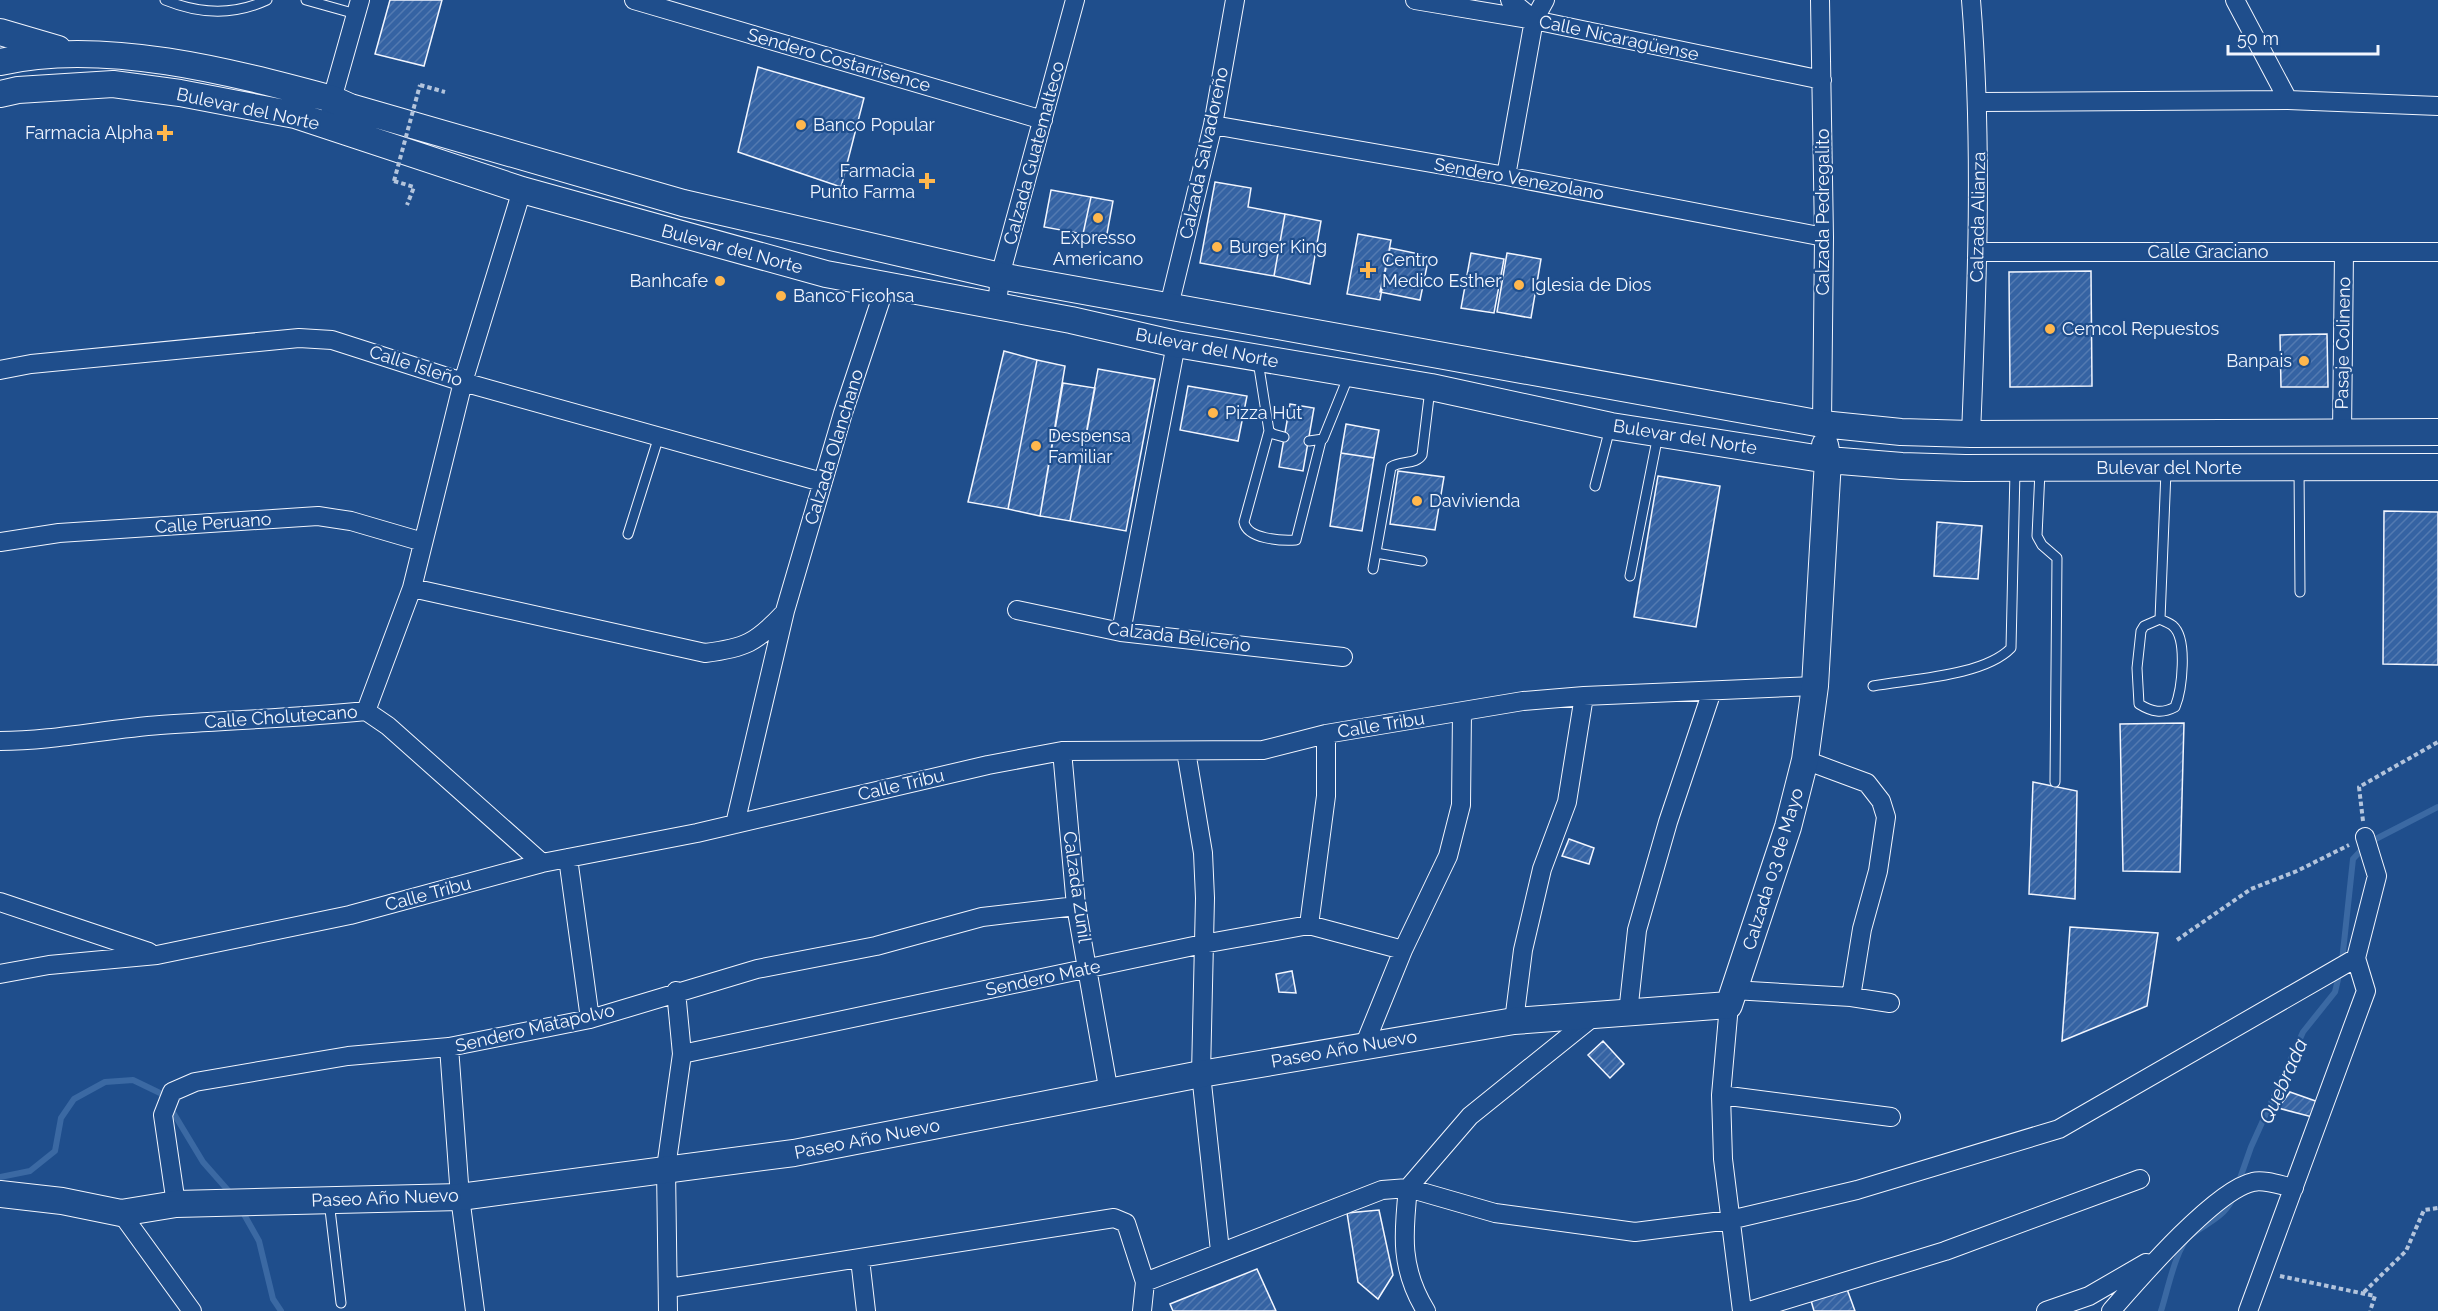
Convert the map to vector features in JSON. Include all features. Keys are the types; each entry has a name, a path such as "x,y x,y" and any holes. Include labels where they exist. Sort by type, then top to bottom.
{"main road":[{"path":"0,32 73,53"},
{"name":"Bulevar del Norte","path":"0,62 20,57 73,53 201,66 332,99 350,107 527,160 684,203 1000,276 1822,424 1901,432 1971,434 2438,432"},
{"name":"Bulevar del Norte","path":"0,94 18,90 112,84 180,93 295,115 522,190 826,274 997,306 1176,344 1431,387 1611,426 1828,460 1902,466 2027,468 2438,467"},
{"name":"Calzada 03 de Mayo","path":"1731,997 1788,828 1805,760 1815,686 1828,460 1822,424"},
{"name":"Paseo Año Nuevo","path":"0,1194 62,1201 121,1213 176,1204 460,1197 666,1168 794,1153 1201,1074 1514,1021 1593,1017 1731,997"}],"street":[{"name":"Sendero Costarrisence","path":"634,0 1043,120"},
{"name":"Calzada Guatemalteco","path":"997,306 1000,276 1075,0"},
{"name":"Calzada Salvadoreño","path":"1169,306 1213,125 1235,0"},
{"name":"Calle Nicaragüense","path":"1415,0 1534,20 1822,80"},
{"path":"1510,0 1534,20"},
{"path":"1506,176 1534,20 1545,0"},
{"name":"Calzada Pedregalito","path":"1820,0 1824,237 1822,424"},
{"name":"Calzada Alianza","path":"1971,0 1979,102 1979,252 1971,434"},
{"path":"2235,0 2288,100"},
{"path":"329,126 332,99 358,7"},
{"path":"1979,102 2288,100 2438,106"},
{"name":"Sendero Venezolano","path":"1213,125 1506,176 1824,237"},
{"path":"366,711 412,588 463,382 522,190"},
{"name":"Calle Graciano","path":"1979,252 2438,252"},
{"name":"Pasaje Colineno","path":"2342,433 2344,252"},
{"name":"Calzada Olanchano","path":"735,824 785,611 822,482 886,284"},
{"name":"Calle Isleño","path":"0,370 31,364 299,339 332,339 463,382 822,482"},
{"path":"1121,632 1176,344"},
{"name":"Calle Peruano","path":"0,542 59,533 318,516 351,521 423,542"},
{"path":"412,588 705,653 738,649 764,634 785,611"},
{"name":"Calzada Beliceño","path":"1017,610 1121,632 1343,657"},
{"name":"Calle Tribu","path":"0,974 49,965 157,955 350,915 543,863 735,824 988,765 1062,751 1263,750 1326,734 1523,701 1584,696 1815,686"},
{"path":"1628,1013 1637,930 1668,822 1712,690"},
{"path":"1514,1021 1523,950 1542,869 1567,802 1584,696"},
{"name":"Calle Cholutecano","path":"0,741 42,741 158,725 289,719 366,711 388,726 543,863"},
{"path":"1364,1046 1403,950 1448,856 1461,805 1462,712"},
{"path":"1309,925 1326,796 1326,734"},
{"name":"Calzada Zunil","path":"1062,751 1076,906 1089,968 1109,1093"},
{"path":"1186,752 1203,853 1201,1074 1220,1251"},
{"path":"1805,760 1867,783 1881,801 1886,817 1878,871 1862,929 1851,997"},
{"path":"1145,1282 1382,1190 1408,1188 1495,1213 1635,1232 1730,1220 1857,1191 2059,1129 2351,961 2377,876 2368,844"},
{"path":"568,858 590,1018"},
{"path":"0,902 157,955"},
{"name":"Sendero Matapolvo","path":"176,1204 163,1115 172,1092 195,1082 348,1056 449,1047 590,1018 675,991 757,969 876,946 982,917 1076,906"},
{"name":"Sendero Mate","path":"682,1054 1203,944 1309,925 1403,950"},
{"path":"2248,1311 2260,1273 2294,1188 2366,991 2351,961"},
{"path":"668,1311 666,1168 682,1054 675,991"},
{"name":"Paseo Año Nuevo","path":"1731,997 1851,997 1890,1003"},
{"name":"Calzada 03 de Mayo","path":"1731,997 1721,1095 1723,1159 1742,1311"},
{"path":"1426,1311 1413,1290 1407,1274 1405,1230 1408,1188 1470,1116 1593,1017"},
{"path":"449,1047 460,1197 475,1311"},
{"path":"1721,1095 1891,1117"},
{"path":"1749,1311 1945,1251 2140,1179"},
{"path":"2111,1311 2161,1255 2223,1198 2254,1181 2294,1188"},
{"path":"121,1213 192,1311"},
{"path":"669,1288 1114,1218 1126,1223 1145,1282 1142,1311"},
{"path":"2046,1311 2089,1296 2161,1255"},
{"path":"860,1258 866,1311"}],"lane":[{"path":"165,0 179,6 219,13 253,7 267,0"},
{"path":"306,0 358,7"},
{"path":"1258,358 1269,431 1244,522 1248,532 1252,534 1296,540 1321,441 1350,373"},
{"path":"1373,569 1391,467 1397,463 1418,460 1422,455 1431,387"},
{"path":"1595,486 1611,426"},
{"path":"1269,431 1284,437"},
{"path":"1630,576 1659,433"},
{"path":"628,534 659,436"},
{"path":"1309,441 1321,441"},
{"path":"1873,686 1968,669 2002,658 2011,648 2027,468"},
{"path":"2027,468 2037,536 2042,546 2057,558 2055,782"},
{"path":"2160,619 2166,468"},
{"path":"2299,468 2300,592"},
{"path":"1376,553 1422,561"},
{"path":"2160,619 2174,626 2178,635 2182,663 2180,695 2175,707 2167,711 2156,712 2139,704 2137,668 2141,631 2144,626 2160,619"},
{"path":"329,1199 341,1303"}],"path":[{"path":"406,205 414,187 394,181 420,85 445,92"},
{"path":"2177,940 2251,889 2368,844 2359,787 2438,742"},
{"path":"2364,1292 2406,1251 2424,1210 2438,1208"},
{"path":"2260,1273 2364,1292 2375,1296 2370,1311"}],"building":[{"path":"390,0 442,0 424,66 375,54"},
{"name":"Banco Popular","path":"758,67 864,98 841,187 738,152"},
{"path":"1215,182 1251,188 1248,207 1285,214 1274,276 1200,263"},
{"path":"1051,190 1091,197 1083,234 1044,227"},
{"name":"Expresso Americano","path":"1091,197 1113,201 1106,239 1083,234"},
{"path":"1285,214 1321,221 1310,284 1274,276"},
{"name":"Centro Medico Esther","path":"1358,234 1391,240 1380,300 1347,294"},
{"path":"1390,248 1429,256 1420,300 1380,292"},
{"path":"1471,253 1504,259 1494,313 1461,308"},
{"name":"Iglesia de Dios","path":"1507,253 1541,259 1531,318 1497,312"},
{"name":"Cemcol Repuestos","path":"2091,271 2092,386 2010,387 2009,272"},
{"name":"Banpais","path":"2327,334 2328,387 2281,387 2280,335"},
{"path":"1004,351 1037,360 1008,509 968,502"},
{"name":"Despensa Familiar","path":"1037,360 1065,366 1040,516 1008,509"},
{"path":"1098,369 1155,379 1126,531 1070,521"},
{"path":"1063,383 1095,388 1070,521 1040,516"},
{"name":"Pizza Hut","path":"1188,386 1247,396 1238,441 1180,430"},
{"path":"1290,404 1314,408 1303,471 1279,467"},
{"path":"1346,424 1379,430 1374,458 1341,453"},
{"path":"1341,453 1374,458 1362,531 1330,526"},
{"name":"Davivienda","path":"1398,471 1444,477 1435,530 1390,524"},
{"path":"1658,476 1720,486 1696,627 1634,617"},
{"path":"2384,511 2438,512 2438,665 2383,664"},
{"path":"1937,522 1982,526 1978,579 1934,576"},
{"path":"2184,723 2180,872 2123,871 2120,724"},
{"path":"2033,782 2077,791 2075,899 2029,894"},
{"path":"1569,839 1594,848 1589,864 1562,856"},
{"path":"2070,927 2158,933 2147,1006 2062,1041"},
{"path":"1292,971 1296,993 1279,992 1276,974"},
{"path":"1603,1041 1624,1064 1610,1078 1588,1055"},
{"path":"2290,1092 2324,1104 2316,1118 2278,1108"},
{"path":"1379,1210 1393,1275 1378,1299 1358,1282 1347,1213"},
{"path":"1257,1269 1276,1311 1173,1311 1170,1304"},
{"path":"1847,1289 1855,1311 1814,1311 1810,1297"}],"waterway":[{"name":"Quebrada","path":"2342,961 2353,859 2368,843 2438,807"},
{"name":"Quebrada","path":"2238,1184 2251,1147 2303,1032 2335,992 2340,971"},
{"path":"0,1177 30,1171 55,1151 61,1118 74,1099 105,1082 133,1080 162,1094 203,1162 233,1196"},
{"name":"Quebrada","path":"2161,1311 2176,1260 2185,1242 2219,1216 2232,1200"},
{"path":"241,1209 259,1241 273,1299 281,1311"}],"place":[{"name":"Banco Popular","path":"801,125"},
{"name":"Farmacia Alpha","path":"165,133"},
{"name":"Farmacia Punto Farma","path":"927,181"},
{"name":"Expresso Americano","path":"1098,218"},
{"name":"Burger King","path":"1217,247"},
{"name":"Centro Medico Esther","path":"1368,270"},
{"name":"Banhcafe","path":"720,281"},
{"name":"Iglesia de Dios","path":"1519,285"},
{"name":"Banco Ficohsa","path":"781,296"},
{"name":"Cemcol Repuestos","path":"2050,329"},
{"name":"Banpais","path":"2304,361"},
{"name":"Pizza Hut","path":"1213,413"},
{"name":"Despensa Familiar","path":"1036,446"},
{"name":"Davivienda","path":"1417,501"}]}
